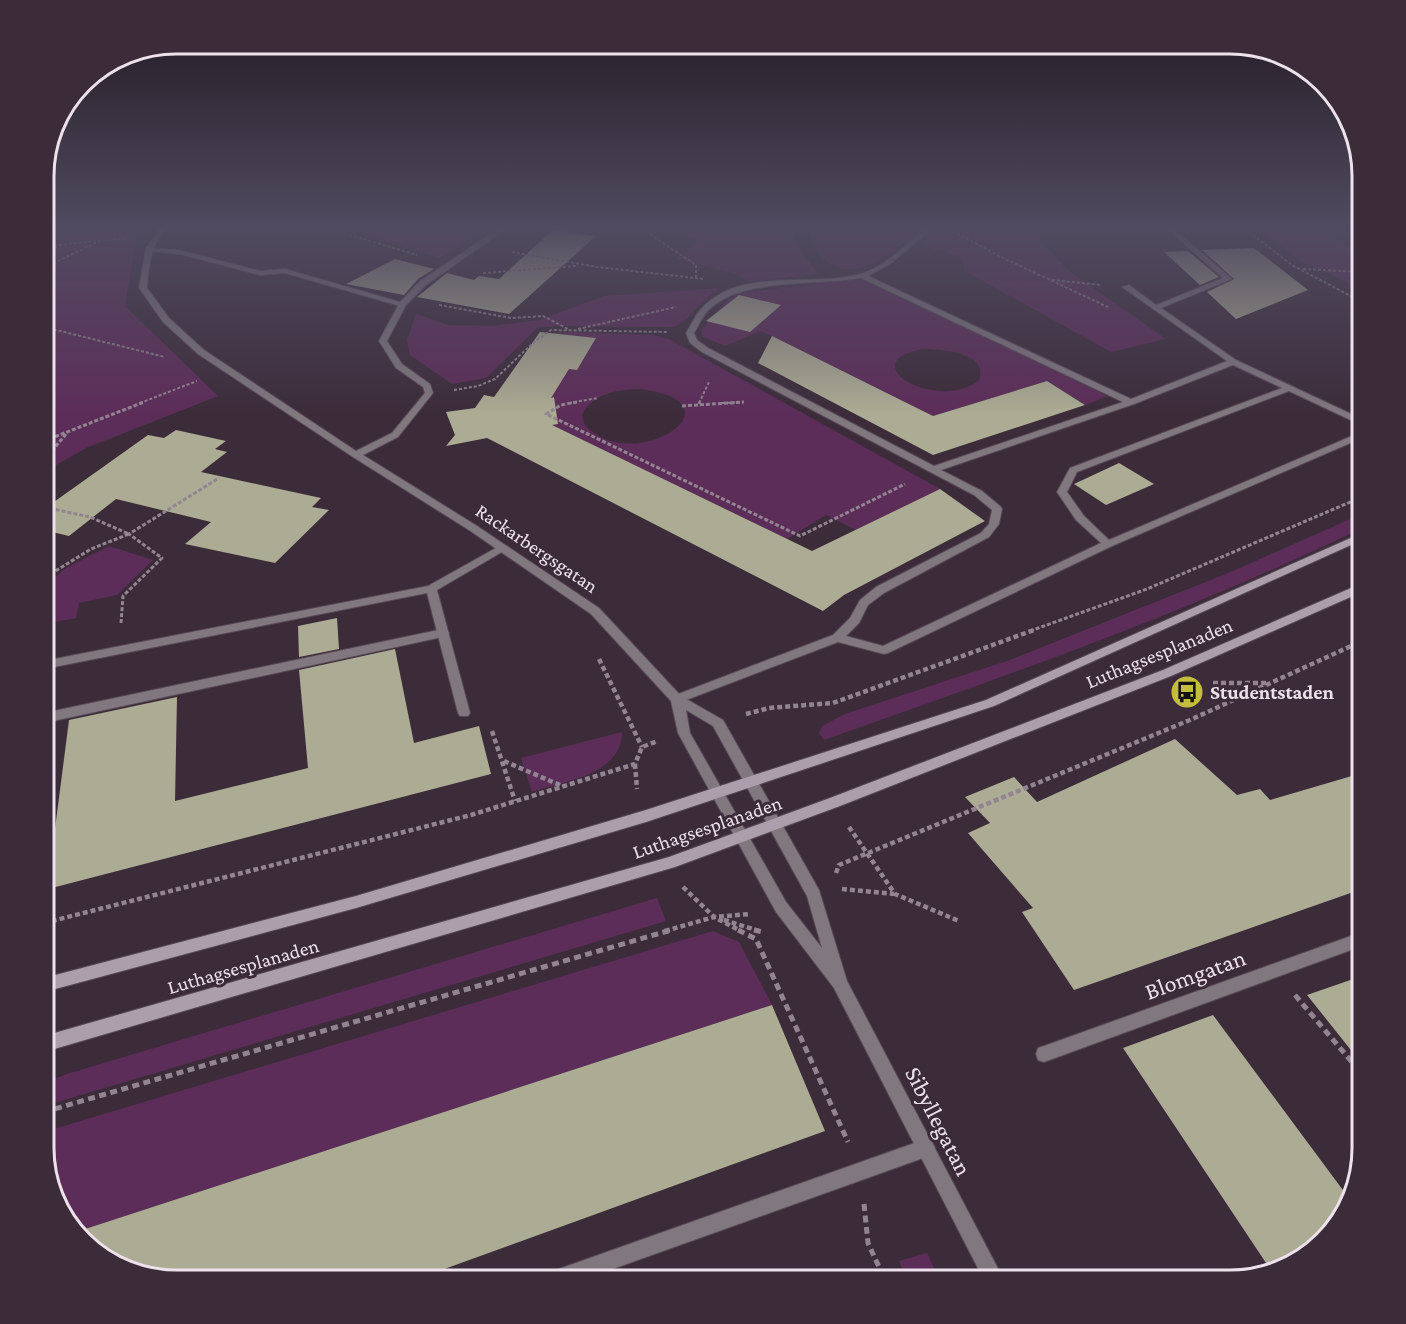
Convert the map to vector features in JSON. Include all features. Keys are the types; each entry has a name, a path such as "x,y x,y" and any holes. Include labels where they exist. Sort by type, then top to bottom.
{"main road":[{"name":"Luthagsesplanaden","path":"54,982 356,902 752,783 990,703 1352,540"},
{"name":"Luthagsesplanaden","path":"54,1041 670,863 775,825 1167,673 1352,592"}],"street":[{"name":"Rackarbergsgatan","path":"145,291 166,320 206,356 595,611 677,699 718,723 775,825"},
{"path":"356,291 403,304"},
{"path":"356,455 395,435 429,393 427,386 399,366 384,341 403,304 416,291"},
{"path":"732,291 716,299 694,323 690,333 693,341 705,350 978,493 997,509 994,524 985,535 880,590 864,603 855,620 837,638 677,699 684,732 742,837"},
{"path":"894,291 1131,402"},
{"path":"1131,291 1233,362 1352,417"},
{"path":"1155,308 1198,291"},
{"path":"932,470 1131,402 1233,362"},
{"path":"1108,544 1080,518 1062,492 1073,470 1288,388"},
{"path":"837,638 884,650 1108,544 1352,439"},
{"path":"54,664 431,589 502,548"},
{"path":"431,589 464,713"},
{"path":"54,716 443,633"},
{"name":"Sibyllegatan","path":"775,825 814,895 840,983"},
{"name":"Sibyllegatan","path":"742,837 781,907 840,983 989,1270"},
{"name":"Blomgatan","path":"1044,1054 1352,943"},
{"path":"584,1270 926,1148"}],"path":[{"path":"1073,291 1113,309"},
{"path":"445,297 437,304 511,318 543,315 568,329"},
{"path":"578,330 587,325 716,299"},
{"path":"54,329 182,361 206,356"},
{"path":"451,390 485,385 496,379 541,334 551,330 690,333"},
{"path":"54,437 226,369"},
{"path":"682,406 775,400 792,395"},
{"path":"598,398 561,405 546,414 800,536 932,470"},
{"path":"54,448 68,432"},
{"path":"54,572 91,549 129,534 219,478"},
{"path":"743,715 769,708 833,703 1147,589 1352,501"},
{"path":"54,509 90,517 129,534 162,558 123,596 120,651"},
{"path":"836,876 839,865 1190,720 1352,646"},
{"path":"1210,683 1271,683"},
{"path":"492,731 504,760 515,801"},
{"path":"638,800 635,764 642,747 660,740"},
{"path":"504,760 562,786"},
{"path":"54,920 515,801 635,764"},
{"path":"865,855 895,894"},
{"path":"832,888 895,894 959,921"},
{"path":"684,890 714,917 756,939 861,1172 868,1243 880,1270"},
{"path":"54,1109 714,917 756,914"},
{"path":"1274,972 1352,1062"}],"shaded area":[{"path":"54,291 128,291 125,306 218,396 86,448 54,466"},
{"path":"716,291 674,327 559,326 537,328 486,378 452,384 410,355 407,340 416,314 448,325 493,326 539,320 604,296"},
{"path":"758,291 888,291 1107,396 1086,405 1047,381 933,416 761,331 725,346 703,337 701,330 730,298 739,293","holes":["922,349 950,351 977,363 980,371 979,380 962,389 944,391 925,389 898,374 895,365 902,356"]},
{"path":"1001,291 1098,291 1166,339 1111,352"},
{"path":"549,333 652,335 669,339 940,489 856,530 826,515 787,539 531,415 569,369 577,370 596,339","holes":["639,389 670,396 684,408 683,420 671,432 651,441 628,444 604,439 584,424 582,415 587,408 592,402 606,394"]},
{"path":"1352,518 1352,533 1231,588 1164,615 1029,667 824,740 819,733 822,726 845,714 1007,661 1226,574"},
{"path":"109,546 153,560 117,595 79,603 76,618 54,622 54,578 66,568"},
{"path":"622,732 619,746 612,758 602,767 575,780 532,792 521,758"},
{"path":"657,898 666,921 54,1103 54,1079"},
{"path":"713,931 739,942 772,1005 84,1229 74,1216 60,1187 54,1156 54,1129"},
{"path":"927,1253 935,1270 903,1270 899,1261"}],"building":[{"path":"382,291 408,291 404,295"},
{"path":"425,291 535,291 509,314 417,297"},
{"path":"1210,291 1306,291 1236,319 1207,292"},
{"path":"739,295 781,305 750,332 706,321"},
{"path":"540,332 596,338 577,370 569,369 551,398 554,397 558,424 552,425 812,551 940,489 985,521 844,595 823,611 487,438 446,446 455,435 446,412 475,408 484,395 494,397"},
{"path":"772,336 933,416 1047,381 1085,405 933,455 758,363"},
{"path":"176,430 226,441 215,449 227,452 201,472 321,498 312,507 329,510 275,563 185,544 211,522 116,499 69,536 54,532 54,502 148,435 164,438"},
{"path":"1119,463 1154,484 1106,505 1074,484"},
{"path":"337,618 339,649 299,657 298,626"},
{"path":"395,649 414,743 479,726 491,774 54,887 54,829 69,720 177,697 175,801 308,768 299,670"},
{"path":"1175,739 1237,795 1260,789 1270,800 1352,776 1352,893 1074,990 1022,912 1033,908 968,833 990,823 965,797 1014,777 1037,802"},
{"path":"1352,979 1352,1051 1307,995"},
{"path":"772,1005 825,1131 442,1270 160,1269 129,1261 108,1250 84,1229"},
{"path":"1213,1015 1344,1192 1332,1216 1322,1229 1298,1250 1267,1264 1123,1048"}],"place":[{"name":"Studentstaden","path":"1187,692"}]}
